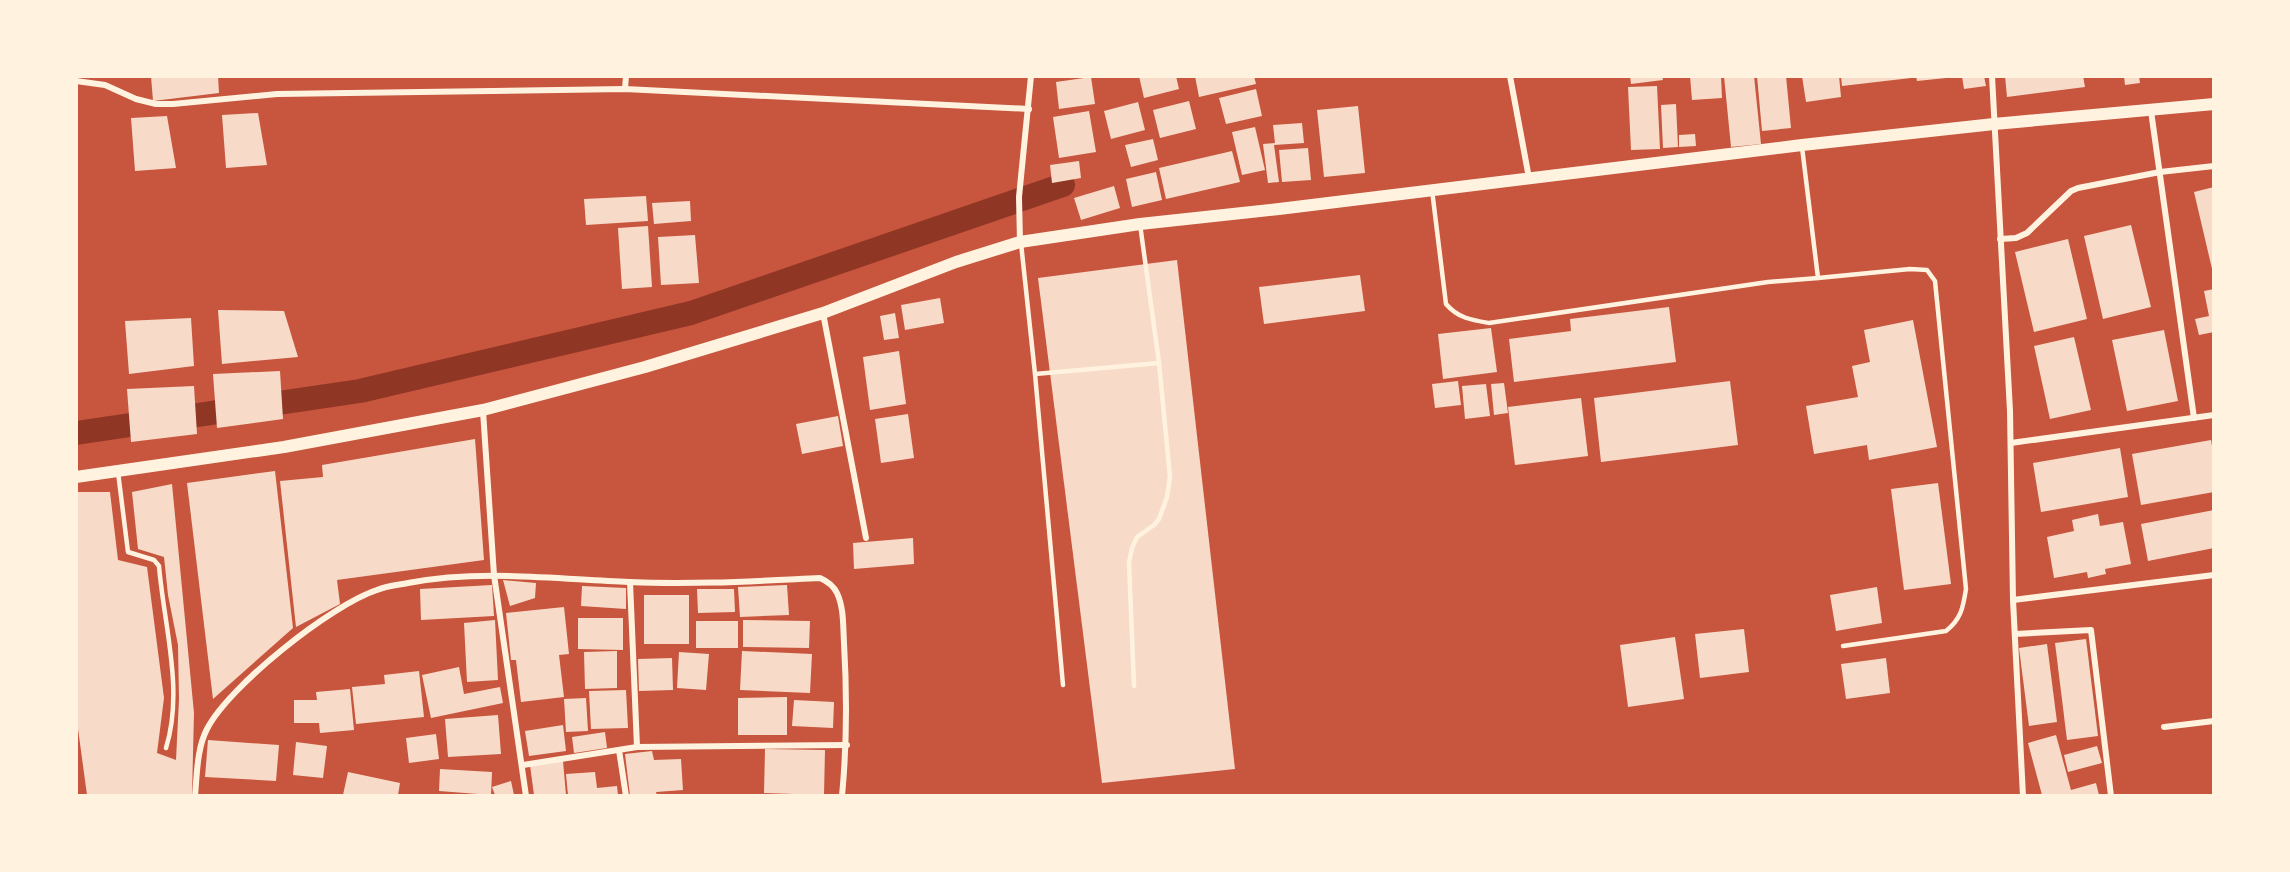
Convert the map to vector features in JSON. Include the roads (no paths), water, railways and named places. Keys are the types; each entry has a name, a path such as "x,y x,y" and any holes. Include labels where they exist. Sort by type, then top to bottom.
{"main road":[{"path":"76,477 284,447 483,410 645,367 823,313 956,262 1020,242 1140,224 1802,145 1994,123 2214,104"}],"street":[{"path":"625,88 626,76"},
{"path":"1020,242 1019,197 1031,76"},
{"path":"1510,76 1529,178"},
{"path":"1992,76 2011,443 2013,600 2023,795"},
{"path":"76,81 105,85 136,99 156,104 277,94 625,88 1029,109"},
{"path":"2151,111 2194,418"},
{"path":"2000,239 2016,238 2027,233 2074,189 2160,172 2214,166"},
{"path":"823,313 866,538"},
{"path":"483,410 494,575 526,795"},
{"path":"2011,443 2214,415"},
{"path":"2013,600 2214,574"},
{"path":"195,795 201,748 216,714 266,663 308,630 357,598 378,589 429,579 494,575 700,583 820,578 830,584 837,593 841,607 846,685 847,745 842,795"},
{"path":"630,582 637,747"},
{"path":"2015,634 2091,630 2111,795"},
{"path":"2164,727 2214,721"},
{"path":"523,765 637,747 847,745"},
{"path":"619,750 626,795"}],"lane":[{"path":"1802,145 1818,278"},
{"path":"1432,190 1446,304 1454,313 1467,319 1489,323 1768,282 1910,269 1927,270 1935,281 1966,589 1963,610 1957,622 1946,631 1843,646"},
{"path":"1134,686 1129,562 1131,548 1137,537 1159,519 1167,497 1170,477 1159,363 1140,224"},
{"path":"1020,242 1035,374 1063,685"},
{"path":"1035,374 1159,363"},
{"path":"118,472 128,552 154,560 159,566 174,693 172,727 166,748"}],"waterway":[{"path":"76,433 360,391 691,313 1063,185"}]}
